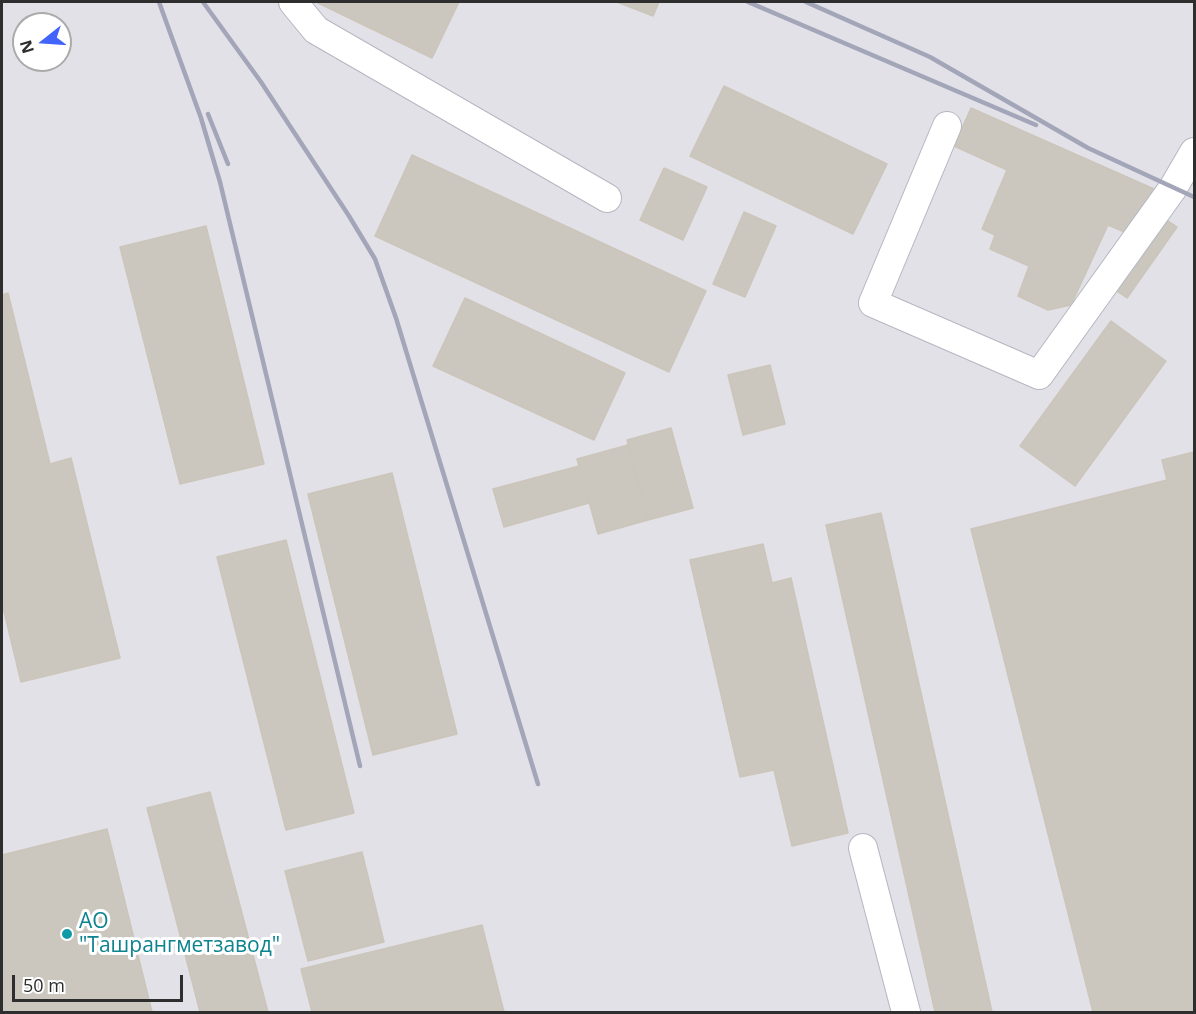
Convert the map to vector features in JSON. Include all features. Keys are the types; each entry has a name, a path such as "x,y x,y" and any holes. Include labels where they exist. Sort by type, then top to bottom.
{"lane":[{"path":"293,2 316,30 607,198"},
{"path":"947,126 873,303 1039,375 1173,188 1194,152"},
{"path":"863,848 906,1012"}],"shaded area":[{"path":"2,2 1194,2 1194,1012 2,1012"}],"building":[{"path":"316,2 459,2 432,58"},
{"path":"617,2 659,2 653,16"},
{"path":"724,86 887,164 853,234 690,156"},
{"path":"971,108 1154,189 1134,236 1108,225 1071,305 1048,310 1018,296 1029,266 990,249 995,235 982,229 1007,170 954,146"},
{"path":"412,155 706,291 669,372 375,236"},
{"path":"664,168 707,187 683,240 640,220"},
{"path":"744,212 776,226 745,297 713,284"},
{"path":"1158,214 1177,227 1127,298 1109,286"},
{"path":"206,226 264,464 180,484 120,247"},
{"path":"8,293 50,464 71,458 120,658 21,682 2,603 2,295"},
{"path":"465,298 625,373 594,440 433,366"},
{"path":"1111,321 1166,361 1075,486 1020,446"},
{"path":"770,365 785,424 743,435 728,375"},
{"path":"671,428 693,508 648,520 627,440"},
{"path":"628,445 648,520 598,534 577,459"},
{"path":"1194,452 1194,1012 1093,1012 971,529 1167,480 1162,460"},
{"path":"579,466 589,503 504,527 493,489"},
{"path":"392,473 457,734 373,755 308,494"},
{"path":"881,513 992,1012 935,1012 826,525"},
{"path":"286,540 354,813 286,830 217,557"},
{"path":"763,544 772,583 791,578 848,833 792,846 774,770 740,777 690,560"},
{"path":"210,792 268,1012 200,1012 147,808"},
{"name":"АО \"Ташрангметзавод\"","path":"107,829 152,1012 2,1012 2,855"},
{"path":"362,852 384,942 308,961 285,871"},
{"path":"482,925 504,1012 312,1012 301,969"}],"railway":[{"path":"159,2 201,118 220,182 360,766"},
{"path":"203,2 261,82 375,259 396,318 538,784"},
{"path":"748,2 1036,125"},
{"path":"806,2 930,57 1088,148 1194,197"},
{"path":"208,114 228,164"}],"place":[{"name":"АО \"Ташрангметзавод\"","path":"67,934"}]}
